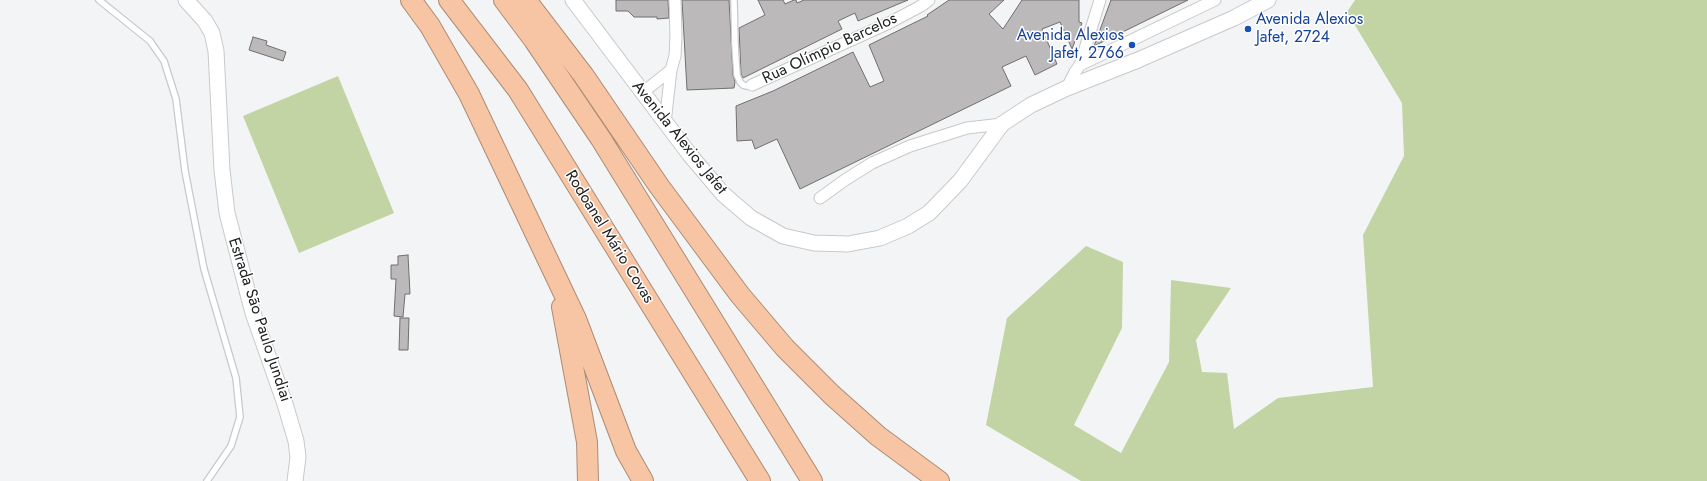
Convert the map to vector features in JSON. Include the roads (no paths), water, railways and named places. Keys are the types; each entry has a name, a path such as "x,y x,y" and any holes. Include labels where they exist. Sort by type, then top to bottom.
{"highway":[{"path":"411,0 430,26 469,94 556,274 579,325 626,451 643,481"},
{"name":"Rodoanel Mário Covas","path":"450,0 518,90 760,481"},
{"path":"504,0 534,40 601,139 812,481"},
{"path":"526,0 584,76 659,186 740,295 785,348 832,395 878,436 939,481"},
{"path":"556,274 587,442 588,481"}],"main road":[{"name":"Estrada São Paulo Jundiai","path":"186,0 205,21 212,33 216,51 222,170 226,214 253,313 285,404 296,441 298,456 295,481"},
{"name":"Avenida Alexios Jafet","path":"573,0 642,93 690,155 723,194 751,218 783,236 814,243 848,244 880,238 908,226 929,213 960,181 1002,124 1031,105 1067,88 1227,21 1268,0"}],"street":[{"path":"666,123 671,70 675,56 675,0"},
{"name":"Rua Olímpio Barcelos","path":"752,85 889,23 921,6 929,0"},
{"path":"1067,88 1080,65 1100,0"},
{"path":"1080,65 1215,0"},
{"path":"642,93 671,70"},
{"name":"Avenida Alexios Jafet","path":"820,198 872,163 910,146 966,128 1002,124"}],"lane":[{"path":"99,0 150,40 164,61 176,99 185,171 204,269 236,378 240,417 231,446 207,481"},
{"path":"734,0 737,75 743,85 752,85"}],"place":[{"name":"Avenida Alexios Jafet, 2724","path":"1248,29"},
{"name":"Avenida Alexios Jafet, 2766","path":"1132,45"}]}
